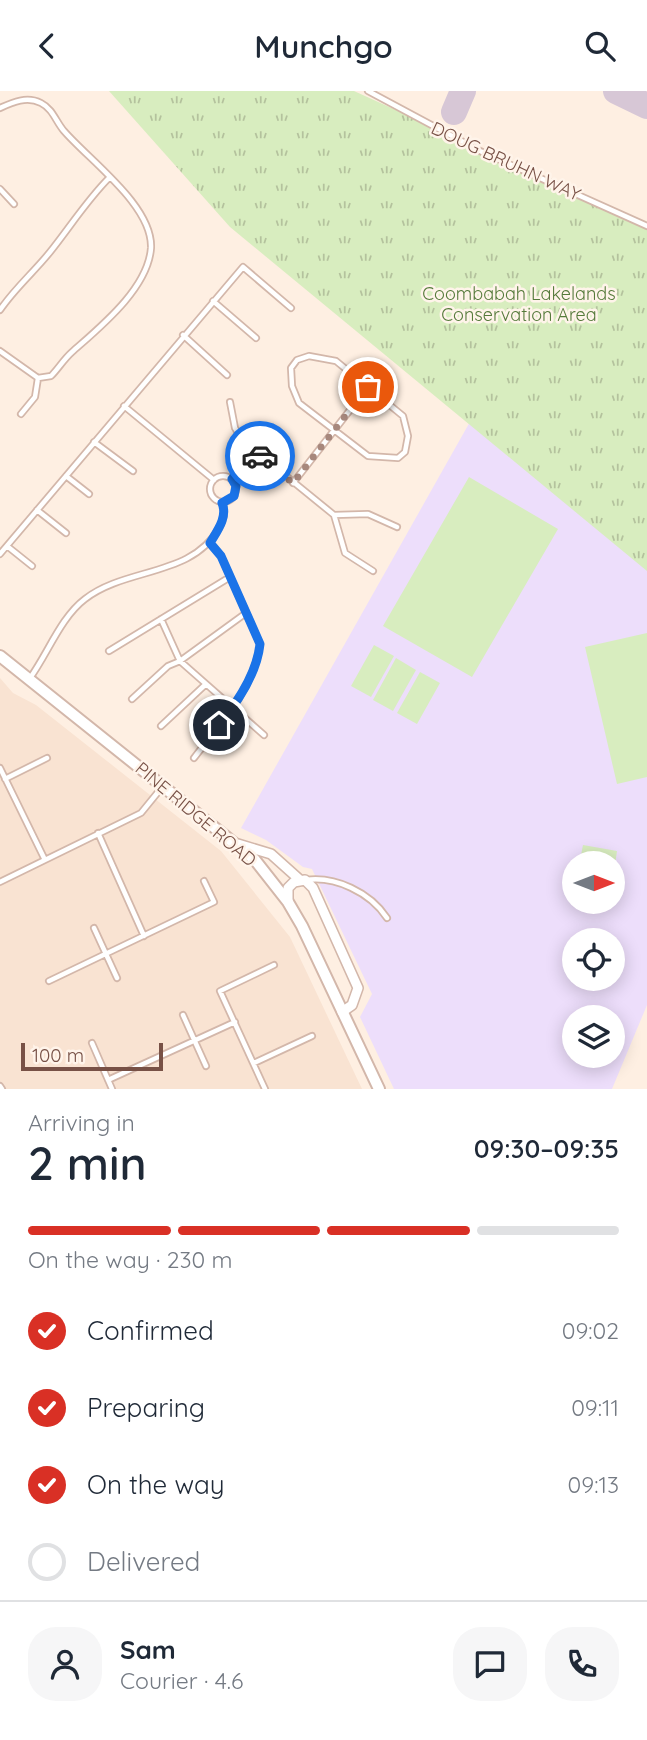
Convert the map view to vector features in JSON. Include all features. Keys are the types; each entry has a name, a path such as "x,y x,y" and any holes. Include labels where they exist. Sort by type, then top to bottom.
{"street":[{"name":"PINE RIDGE ROAD","path":"0,656 238,844 288,902 379,1089"},
{"path":"238,844 271,854 313,888 358,988 352,1005 342,1011"},
{"path":"288,902 288,888 302,880"}],"lane":[{"name":"DOUG BRUHN WAY","path":"368,91 480,151 647,226"},
{"path":"0,108 23,99 38,101 48,108 64,131 95,160 140,212 150,234 148,262 129,296 108,323 69,354 51,376 38,378 0,351"},
{"path":"0,310 15,288 43,260 91,196 109,178"},
{"path":"0,189 14,204"},
{"path":"0,554 243,267 291,308"},
{"path":"213,301 256,338"},
{"path":"184,335 228,375"},
{"path":"309,356 336,361 403,416 408,436 405,452 398,457 369,456 334,430 299,403 292,386 290,368 297,360 309,356"},
{"path":"21,414 34,397 38,378"},
{"path":"293,483 368,387"},
{"path":"230,402 235,428 254,451 334,515 345,553 373,571"},
{"path":"124,406 214,480"},
{"path":"94,442 133,471"},
{"path":"232,479 254,451"},
{"path":"66,476 89,494"},
{"path":"29,679 71,613 85,599 100,590 187,560 210,543 225,510 222,503 211,495 210,487 214,480 223,476 232,479 236,486 234,496 222,503"},
{"path":"37,510 66,533"},
{"path":"334,515 368,515 397,527"},
{"path":"194,758 232,708 258,658 260,644 221,556 210,543"},
{"path":"7,546 32,566"},
{"path":"109,651 230,577"},
{"path":"132,699 168,666 180,661 246,613"},
{"path":"162,619 180,661 264,735"},
{"path":"161,726 206,684"},
{"path":"5,779 47,758"},
{"path":"0,768 45,860"},
{"path":"0,882 141,813 163,785"},
{"path":"99,833 144,936"},
{"path":"302,880 333,879 374,902 387,918"},
{"path":"49,981 214,902 204,881"},
{"path":"94,928 117,978"},
{"path":"265,1089 220,991 274,965"},
{"path":"184,1015 206,1066"},
{"path":"108,1080 234,1022"},
{"path":"254,1063 312,1037"},
{"path":"92,1043 112,1089"}],"shaded area":[{"path":"471,420 647,569 647,1005 625,1058 625,1005 562,1005 562,1068 621,1068 612,1089 394,1089 360,1017 372,994 312,869 303,867 266,840 241,828"},
{"path":"0,678 13,693 36,705 221,851 290,937 362,1089 0,1089"}],"green space":[{"name":"Coombabah Lakelands Conservation Area","path":"109,91 354,91 647,224 647,571 230,227"},
{"path":"469,477 558,529 472,677 383,626"},
{"path":"647,633 647,777 617,784 585,647"},
{"path":"374,645 394,656 371,697 351,686"},
{"path":"396,658 416,670 393,711 373,700"},
{"path":"420,672 440,683 417,724 397,713"},
{"path":"583,845 617,851 582,851"}],"taxiway":[{"path":"454,112 463,91"},
{"path":"616,91 647,106"}],"way so far":[{"path":"260,456 293,483 368,387"}],"route":[{"path":"219,725 232,708 258,658 260,644 221,556 210,543 225,510 222,503 231,500 236,491 232,479 254,451 260,456"}]}
